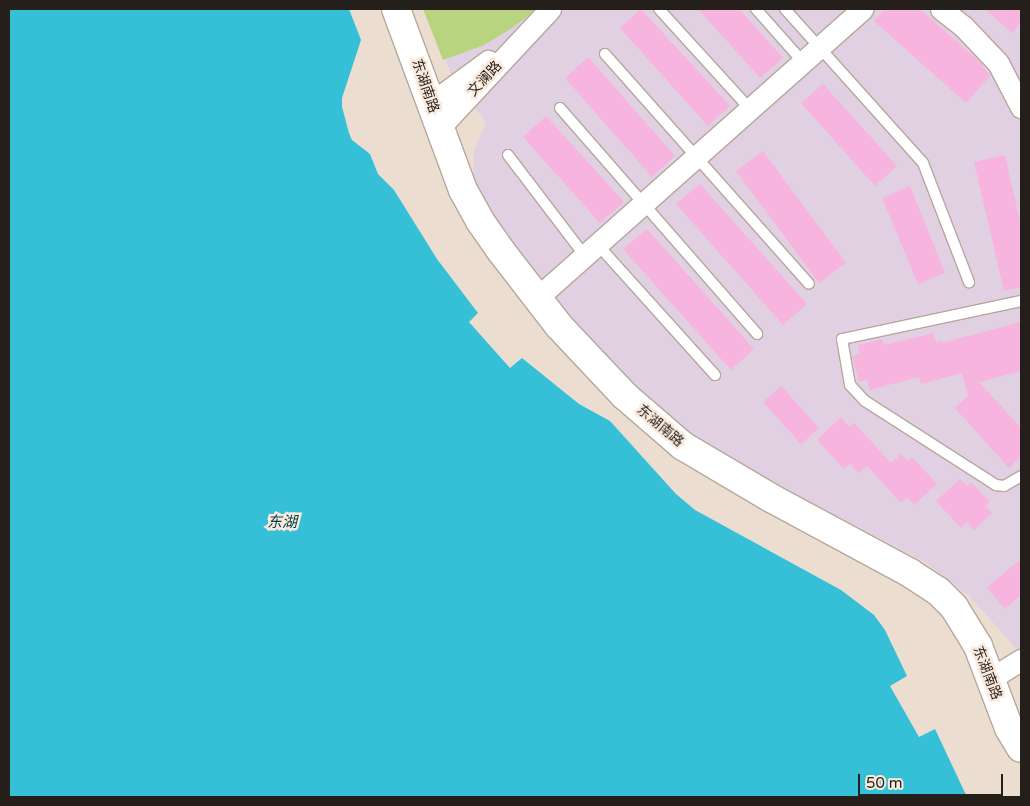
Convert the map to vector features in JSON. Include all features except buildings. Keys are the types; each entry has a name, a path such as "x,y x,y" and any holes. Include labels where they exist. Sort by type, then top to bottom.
{"street":[{"name":"东湖南路","path":"396,9 463,190 480,221 560,326 625,396 683,446 771,498 910,573 938,591 954,607 978,646 1008,728 1021,748"},
{"name":"文澜路","path":"435,116 550,9"},
{"path":"537,298 862,9"},
{"path":"941,9 963,26 998,63 1021,107"},
{"path":"990,679 1021,660"}],"lane":[{"path":"659,9 750,110"},
{"path":"756,9 803,62"},
{"path":"785,9 922,163 969,282"},
{"path":"605,54 809,284"},
{"path":"560,108 757,334"},
{"path":"508,155 591,250 715,375"},
{"path":"1021,300 842,339 850,385 856,394 996,485 1004,486 1021,476"}],"shaded area":[{"path":"423,9 1021,9 1021,654 970,597 925,562 778,485 693,437 633,386 571,319 492,219 477,191 473,174 474,150 486,122 456,85"}],"green space":[{"path":"423,9 537,9 512,28 484,45 443,60"}],"water":[{"name":"东湖","path":"9,9 349,9 361,40 342,98 342,107 349,133 352,140 370,154 378,174 394,190 437,259 478,313 469,322 510,368 522,358 579,404 610,421 676,494 695,510 841,590 874,615 885,630 907,676 890,686 919,737 935,729 967,797 9,797"}]}
